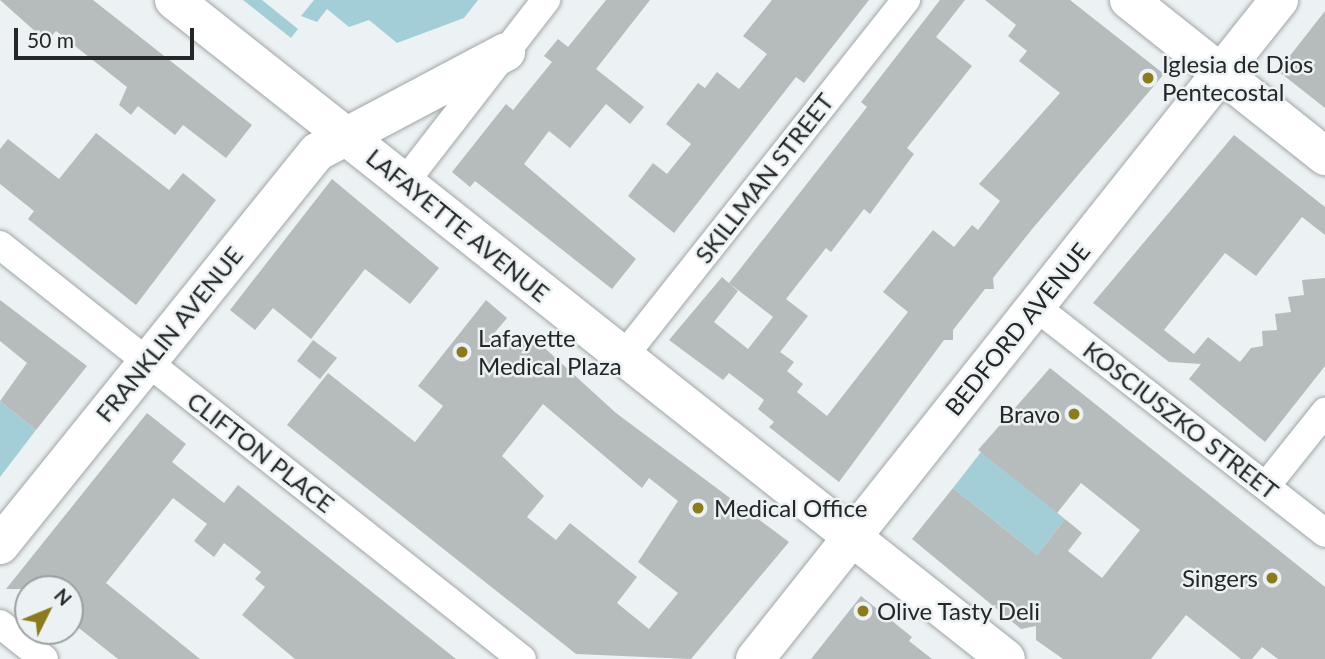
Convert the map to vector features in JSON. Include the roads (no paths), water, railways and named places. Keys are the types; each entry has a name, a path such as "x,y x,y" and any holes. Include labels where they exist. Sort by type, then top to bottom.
{"main road":[{"name":"LAFAYETTE AVENUE","path":"174,0 1006,659"},
{"path":"1129,0 1325,156"},
{"name":"BEDFORD AVENUE","path":"755,659 1279,0"},
{"name":"FRANKLIN AVENUE","path":"0,545 146,360 317,152 349,138 506,52"}],"street":[{"path":"404,183 547,0"},
{"name":"SKILLMAN STREET","path":"623,357 906,0"},
{"name":"CLIFTON PLACE","path":"0,245 522,659"},
{"name":"KOSCIUSZKO STREET","path":"1036,307 1325,533"},
{"path":"1266,486 1325,412"},
{"path":"0,624 44,659"}],"place":[{"name":"Iglesia de Dios Pentecostal","path":"1148,78"},
{"name":"Lafayette Medical Plaza","path":"462,352"},
{"name":"Bravo","path":"1074,414"},
{"name":"Medical Office","path":"698,508"},
{"name":"Singers","path":"1272,578"},
{"name":"Olive Tasty Deli","path":"863,611"}]}
